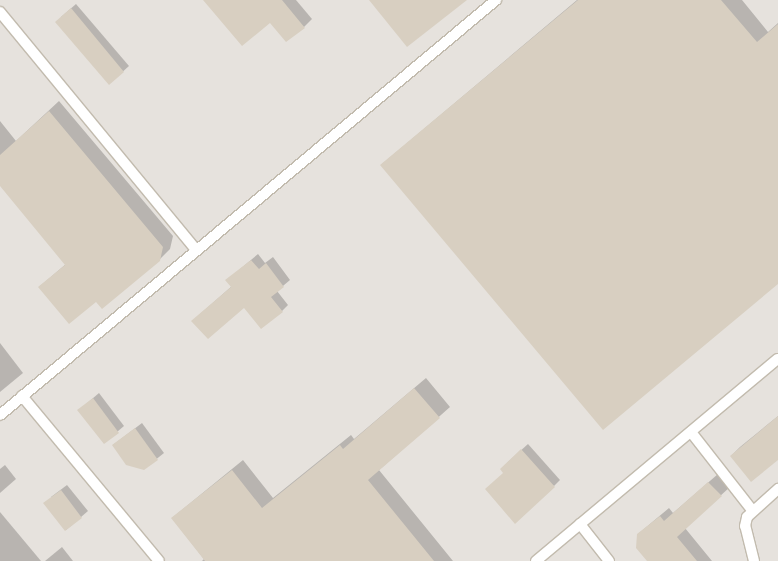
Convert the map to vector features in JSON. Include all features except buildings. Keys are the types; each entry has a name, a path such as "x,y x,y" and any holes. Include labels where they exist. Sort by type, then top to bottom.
{"lane":[{"path":"0,415 496,0"},
{"path":"0,12 196,250"},
{"path":"536,561 778,359"},
{"path":"22,396 159,561"},
{"path":"691,432 752,510"},
{"path":"754,561 745,526 752,510 778,489"},
{"path":"580,524 610,561"}],"shaded area":[{"path":"0,0 778,0 778,561 0,561"}]}
